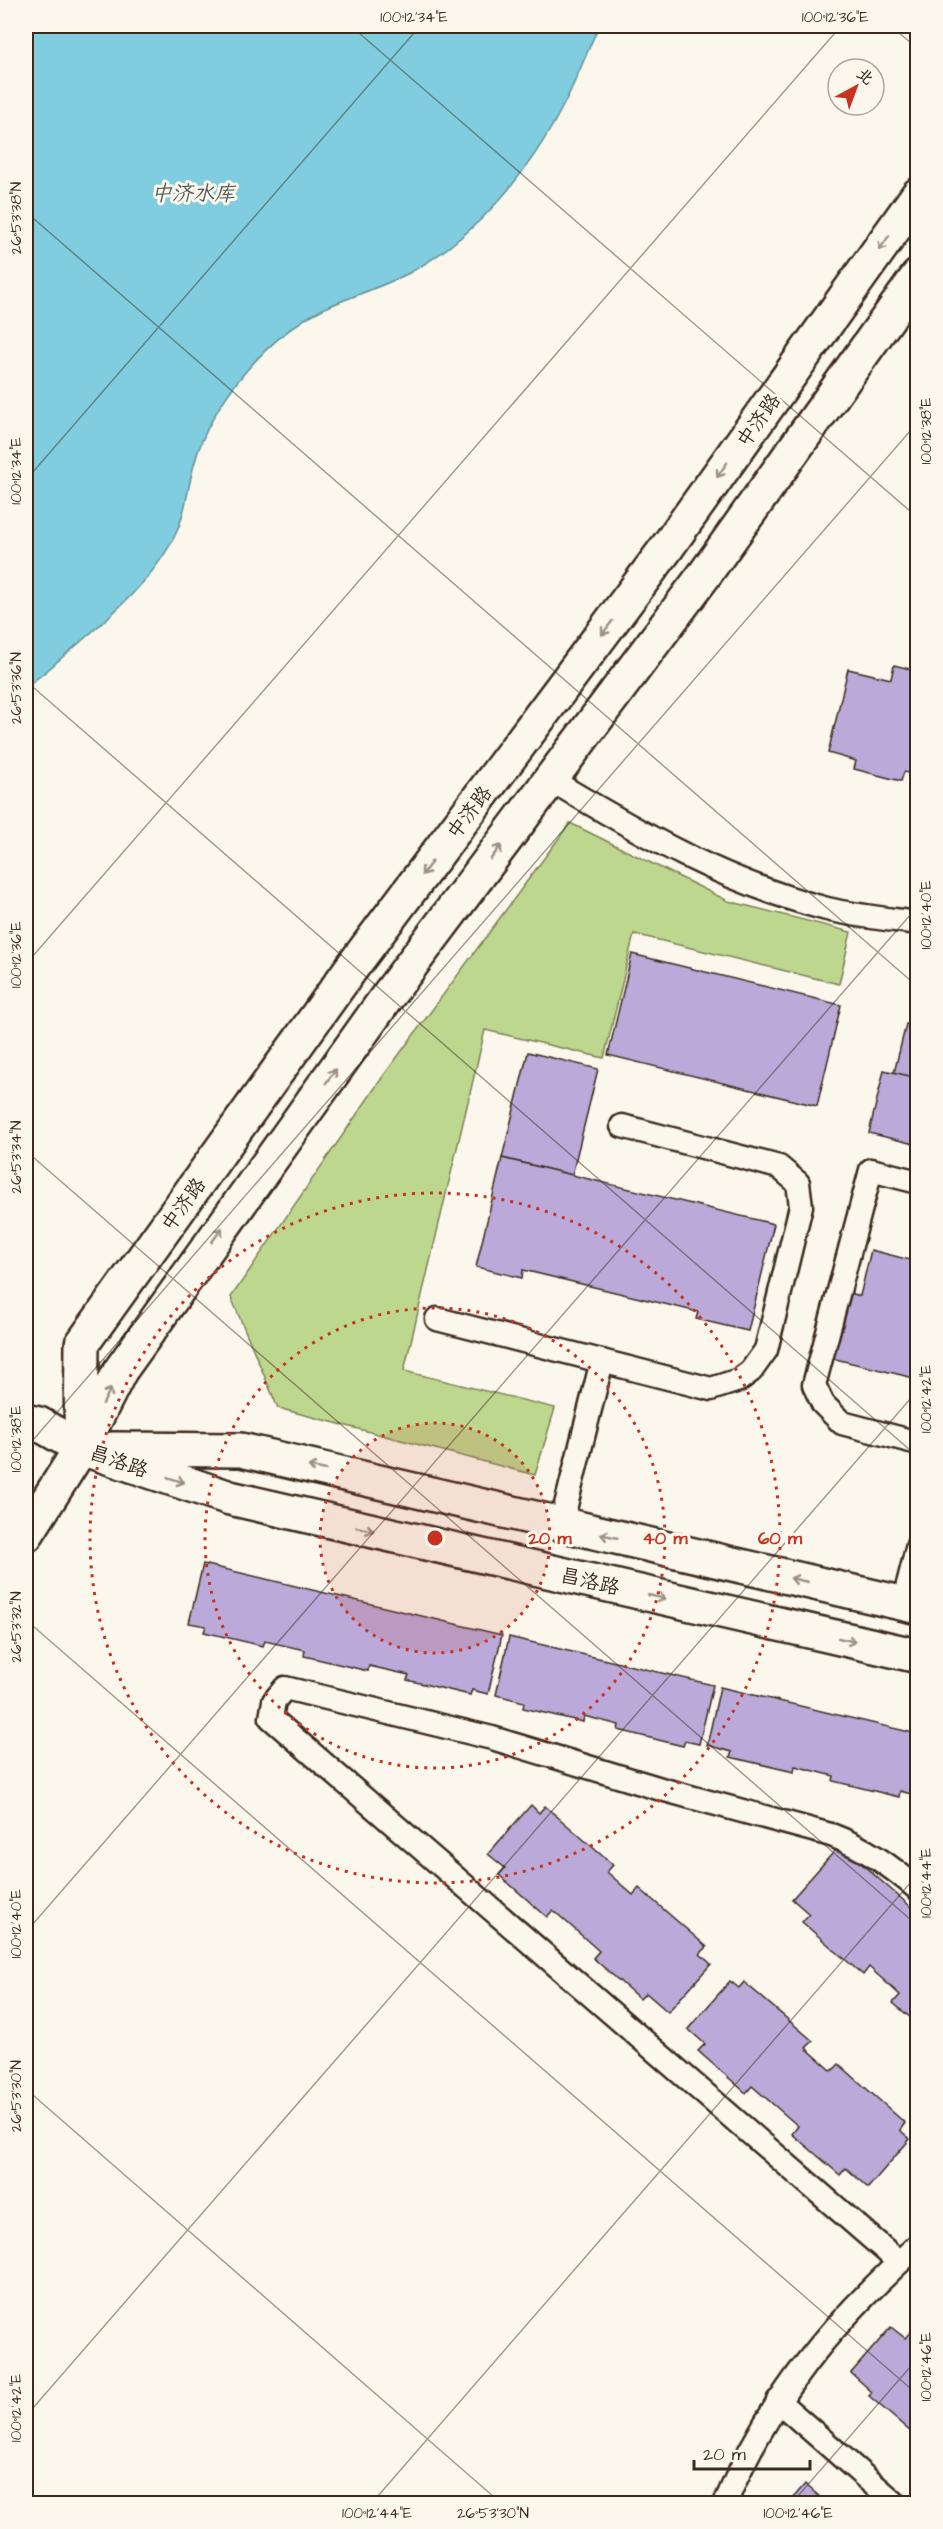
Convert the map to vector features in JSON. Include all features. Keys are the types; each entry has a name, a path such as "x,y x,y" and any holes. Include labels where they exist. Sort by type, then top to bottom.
{"street":[{"name":"中济路","path":"81,1448 82,1344 350,970 668,546 918,195"},
{"path":"26,1535 81,1448 120,1371 387,997 705,574 918,276"},
{"path":"26,1421 39,1424 81,1448"},
{"name":"昌洛路","path":"81,1448 241,1450 910,1605"},
{"name":"昌洛路","path":"81,1448 230,1498 918,1656"}],"lane":[{"path":"551,780 650,839 731,877 829,909 918,923"},
{"path":"437,1319 711,1389 739,1380 751,1371 766,1350 801,1206 798,1184 779,1167 622,1126"},
{"path":"918,1182 871,1170 814,1385 823,1404 842,1423 918,1443"},
{"path":"561,1525 602,1361"},
{"path":"910,1605 918,1545"},
{"path":"900,2262 271,1718 274,1701 285,1688 469,1732 661,1789 831,1835 881,1859 918,1889"},
{"path":"725,2504 742,2461 778,2401 847,2313 918,2245"},
{"path":"778,2401 896,2504"}],"green space":[{"path":"570,823 728,901 851,932 839,984 634,934 604,1058 485,1030 404,1371 555,1408 535,1475 278,1408 231,1297 384,1075"}],"water":[{"name":"中济水库","path":"26,26 599,26 569,94 550,130 518,178 479,221 457,241 409,273 325,308 303,320 264,352 247,370 222,403 208,427 194,465 180,523 168,549 128,599 46,672 26,686"}],"building":[{"path":"894,665 918,671 918,775 904,772 901,781 854,769 856,761 828,753 848,669 891,679"},
{"path":"632,954 841,1005 817,1106 608,1055"},
{"path":"906,1024 918,1026 918,1078 894,1073"},
{"path":"528,1052 598,1069 572,1175 502,1158"},
{"path":"884,1070 918,1078 918,1145 869,1133"},
{"path":"502,1158 774,1224 748,1331 696,1319 698,1312 523,1270 522,1278 476,1267"},
{"path":"871,1250 918,1262 918,1379 831,1358 847,1292 860,1296"},
{"path":"203,1564 502,1635 488,1694 472,1690 470,1695 407,1680 409,1675 369,1666 368,1671 304,1656 305,1650 265,1641 263,1646 204,1632 206,1626 189,1623"},
{"path":"509,1637 713,1685 699,1744 685,1741 683,1746 618,1730 619,1725 584,1716 583,1722 523,1708 524,1702 496,1695"},
{"path":"720,1687 918,1734 918,1784 915,1795 900,1791 899,1797 833,1781 834,1776 795,1766 794,1772 730,1757 732,1752 707,1745"},
{"path":"531,1805 539,1813 545,1806 613,1865 607,1872 633,1895 639,1888 707,1947 700,1954 711,1964 668,2012 646,1993 640,1999 593,1958 599,1951 553,1910 547,1917 499,1875 505,1868 488,1854"},
{"path":"840,1845 918,1913 918,2024 893,2003 900,1995 869,1967 863,1975 802,1922 809,1914 792,1899"},
{"path":"730,1981 739,1988 744,1982 813,2041 806,2048 832,2071 839,2064 905,2123 900,2130 910,2139 868,2188 846,2168 840,2175 792,2134 798,2126 752,2086 746,2093 698,2051 705,2044 688,2029"},
{"path":"891,2327 905,2338 914,2328 918,2331 918,2438 869,2396 872,2392 851,2373"},
{"path":"805,2484 828,2504 788,2504"}]}
